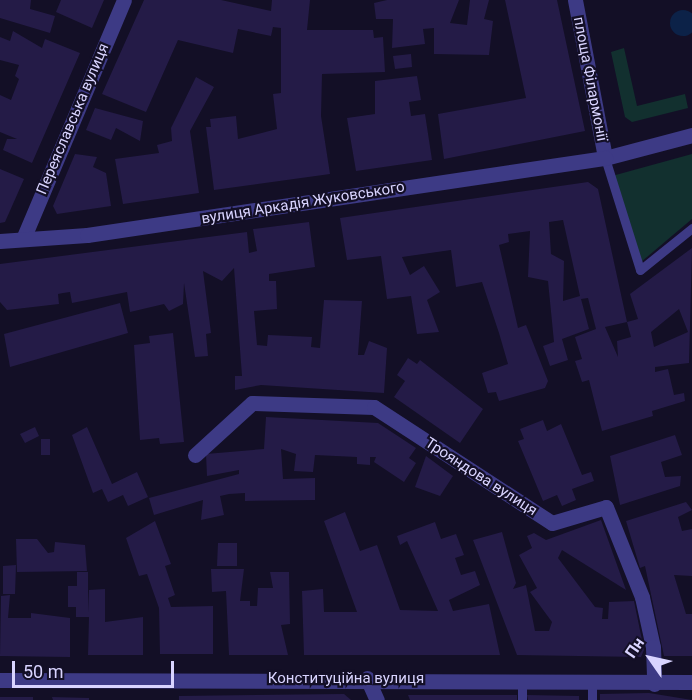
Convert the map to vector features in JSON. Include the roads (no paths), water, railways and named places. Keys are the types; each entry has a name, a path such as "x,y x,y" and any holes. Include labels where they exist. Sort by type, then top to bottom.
{"street":[{"name":"Переяславська вулиця","path":"23,239 124,0"},
{"name":"площа Філармонії","path":"575,0 605,158 692,135"},
{"name":"вулиця Аркадія Жуковського","path":"0,241 99,233 605,158"},
{"name":"Трояндова вулиця","path":"195,455 252,404 374,407 552,523 606,507 642,597 654,647 654,684"},
{"name":"Конституційна вулиця","path":"0,680 367,678 654,684 692,682"},
{"path":"367,678 377,700"}],"lane":[{"name":"площа Філармонії","path":"605,158 640,270 692,228"},
{"path":"522,681 522,700"},
{"path":"592,683 592,700"}],"water":[{"path":"683,10 692,14 696,23 692,32 683,36 674,32 670,23 674,14"}]}
